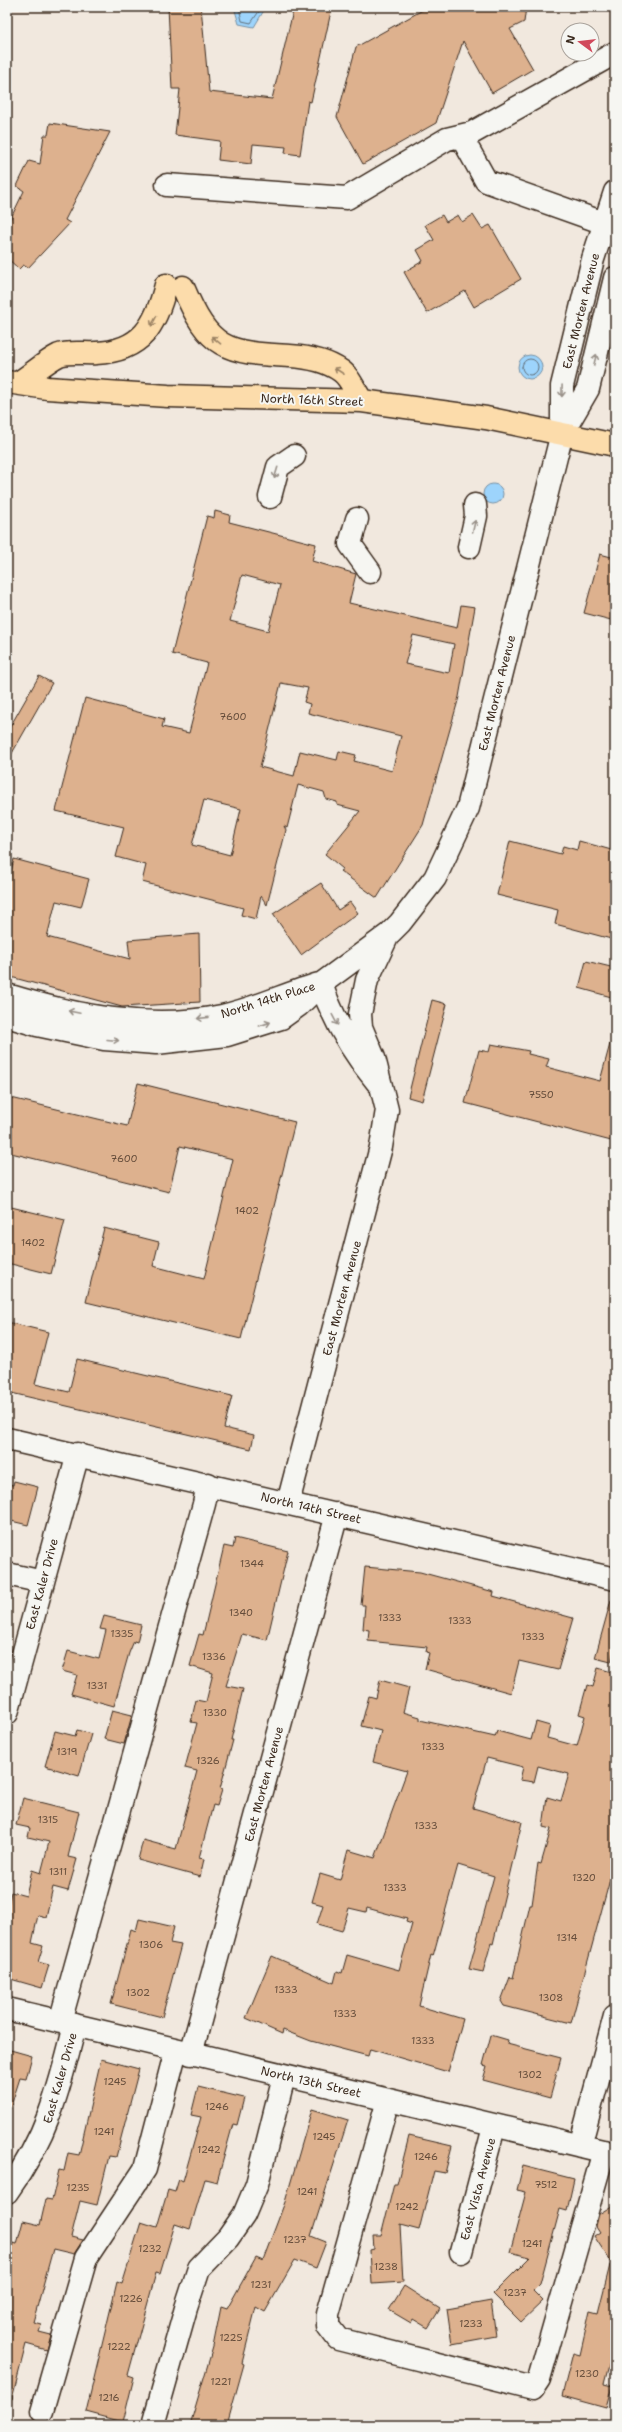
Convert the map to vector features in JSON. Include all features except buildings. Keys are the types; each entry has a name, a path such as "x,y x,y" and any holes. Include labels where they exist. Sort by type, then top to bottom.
{"main road":[{"path":"13,382 60,355 103,353 140,338 152,326 160,308 175,286 206,332 222,345 248,354 309,357 342,372 362,401"},
{"name":"North 16th Street","path":"13,382 47,388 168,396 362,401 486,418 615,445"}],"street":[{"path":"167,185 346,198 447,139 472,133 615,53"},
{"path":"461,136 486,181 604,222"},
{"name":"East Morten Avenue","path":"320,984 389,934 415,905 435,878 468,808 562,433 562,386 593,259 615,192"},
{"name":"East Morten Avenue","path":"562,433 588,389 615,278"},
{"path":"270,497 278,467 294,456"},
{"path":"469,547 476,516 475,505"},
{"path":"357,519 350,544 370,572"},
{"name":"East Morten Avenue","path":"288,1503 381,1147 387,1110 384,1091 374,1058 362,1027 360,1014 368,980 389,934"},
{"path":"320,984 330,1010 342,1034 356,1056 384,1091"},
{"name":"North 14th Place","path":"7,995 42,1006 108,1019 157,1023 221,1016 320,984"},
{"name":"North 14th Place","path":"7,1016 37,1025 104,1039 156,1043 227,1035 281,1018 299,1005 320,984"},
{"name":"North 14th Street","path":"7,1438 615,1579"},
{"name":"East Kaler Drive","path":"7,1713 78,1454"},
{"name":"East Kaler Drive","path":"7,2192 26,2164 48,2122 57,2095 67,2024 208,1484"},
{"name":"East Morten Avenue","path":"42,2411 86,2258 145,2169 184,2052 337,1514"},
{"path":"7,1574 43,1582"},
{"name":"North 13th Street","path":"7,2009 388,2100 494,2127 610,2153"},
{"path":"580,2146 615,2016"},
{"path":"153,2425 186,2308 199,2268 228,2238 240,2221 257,2184 284,2076"},
{"path":"388,2100 328,2314 328,2326 338,2339 533,2388 539,2379 610,2153"},
{"name":"East Vista Avenue","path":"461,2252 494,2127"}],"water":[{"path":"234,7 266,7 254,27 239,24"},
{"path":"530,355 538,359 542,367 538,375 530,379 522,375 518,367 522,359"},
{"path":"493,484 500,487 503,494 500,501 493,504 486,501 483,494 486,487"}]}
